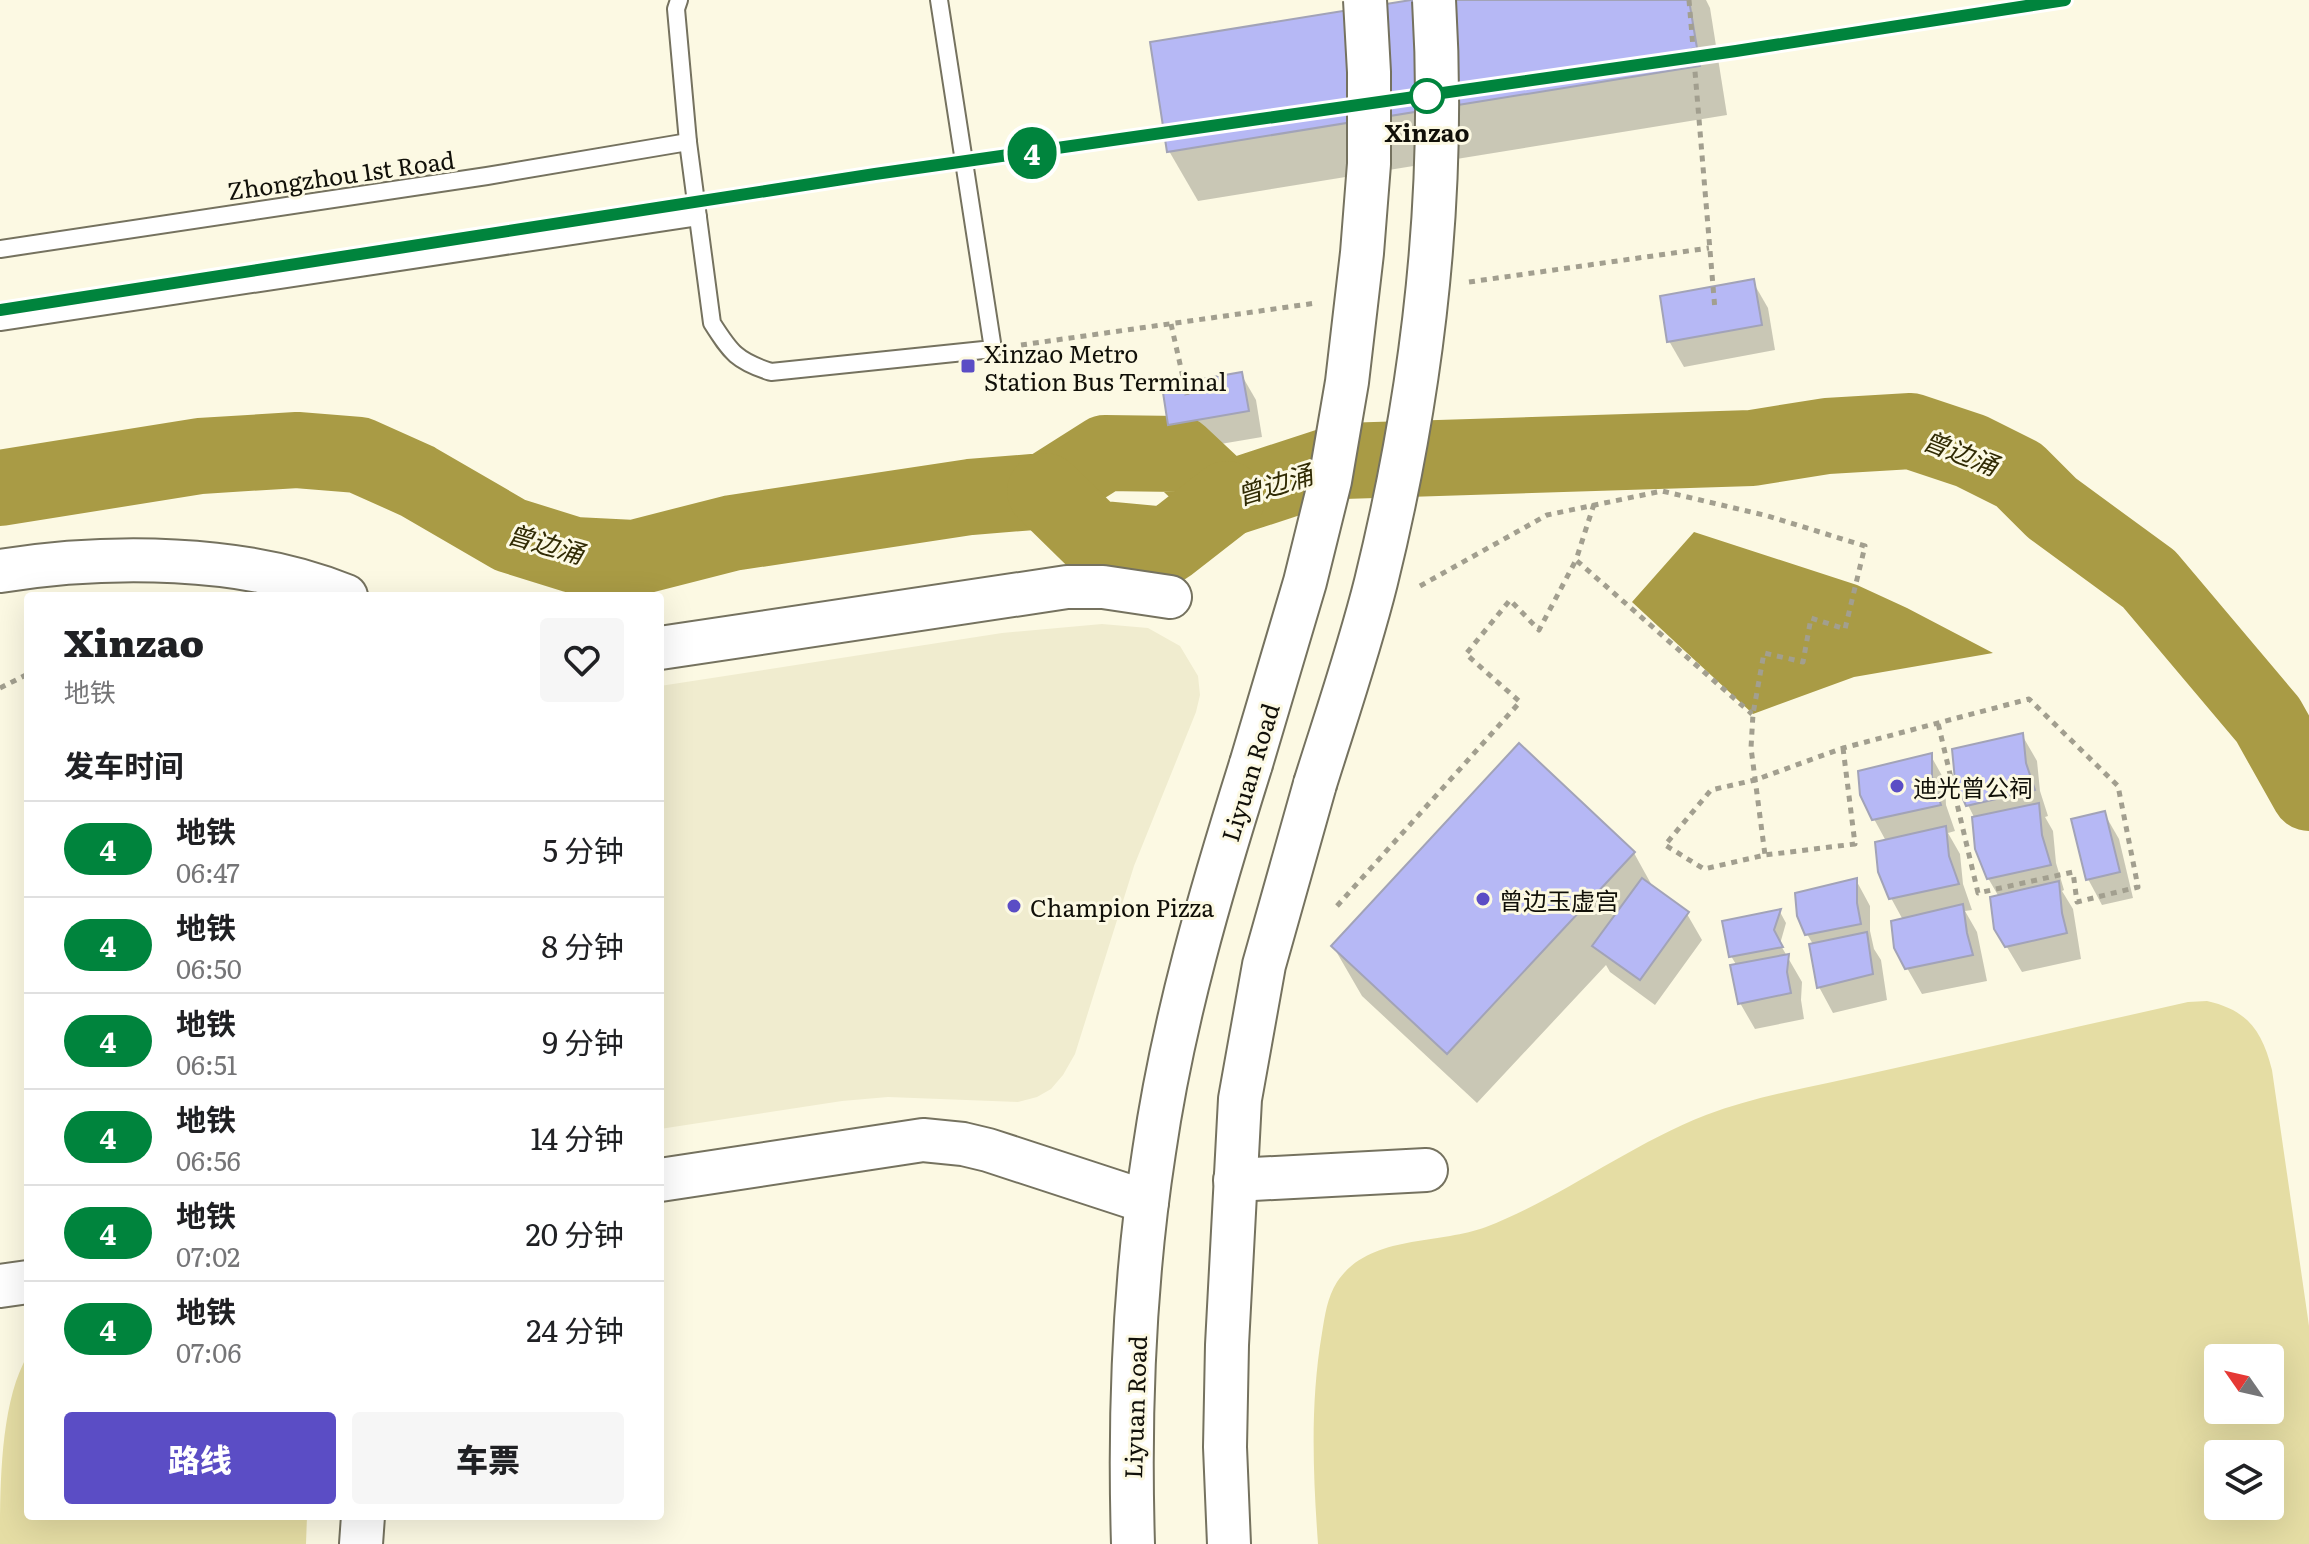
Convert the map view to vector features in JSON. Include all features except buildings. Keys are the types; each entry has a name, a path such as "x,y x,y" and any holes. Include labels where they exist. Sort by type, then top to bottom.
{"street":[{"name":"Liyuan Road","path":"1133,1544 1130,1469 1134,1369 1140,1264 1154,1149 1196,950 1305,582 1330,481 1347,382 1369,164 1365,0"},
{"path":"1229,1544 1225,1432 1240,1099 1264,965 1376,583 1415,391 1429,294 1437,189 1438,97 1434,0"},
{"path":"0,571 115,562 211,563 287,575 335,592"},
{"path":"664,647 1067,587 1103,587 1170,597"},
{"path":"664,1179 923,1140 988,1150 1147,1202"},
{"path":"1235,1180 1426,1170"},
{"path":"0,1286 24,1283"},
{"path":"361,1544 363,1520"}],"lane":[{"path":"679,0 676,9 688,142 712,323 728,348 746,364 771,372 993,349 939,0"},
{"name":"Zhongzhou 1st Road","path":"0,249 487,176 688,142"},
{"path":"0,322 698,217"}],"path":[{"path":"1689,0 1715,310"},
{"path":"1171,324 1187,395"},
{"path":"1405,588 1421,586 1547,515 1662,491 1782,520 1865,546 1845,629 1811,618 1803,662 1764,653 1753,714 1751,748 1765,855"},
{"path":"1337,906 1520,702 1466,654 1510,600 1539,630 1576,560 1594,504"},
{"path":"1576,560 1753,714"},
{"path":"0,688 24,676"},
{"path":"1843,748 1855,844 1765,855 1704,869 1665,845 1711,790 1755,780 1843,748 2029,699 2118,786 2138,887 2077,902 2073,872 1978,893 1938,723"}],"shaded area":[{"path":"1694,532 1857,585 1993,653 1854,677 1753,714 1632,602"},
{"path":"1102,624 1148,628 1180,646 1198,676 1200,695 1196,712 1134,866 1075,1054 1063,1075 1051,1089 1018,1102 888,1097 842,1101 664,1128 664,685 1002,633"},
{"path":"2207,1001 2221,1005 2243,1016 2251,1024 2258,1033 2272,1070 2309,1326 2309,1544 1318,1544 1314,1412 1318,1359 1329,1300 1337,1282 1351,1267 1386,1248 1486,1227 1706,1115 1749,1101 2188,1002"},
{"path":"24,1363 24,1520 307,1520 306,1544 0,1544 1,1471 7,1420"}],"waterway":[{"name":"曾边涌","path":"0,488 200,456 297,450 359,455 417,481 510,535 574,555 634,558 732,533 970,497 1045,491 1105,453 1179,454 1227,499 1343,461 1752,448 1827,436 1911,431 1971,451 2019,475 2052,508 2149,579 2268,720 2309,793"},
{"path":"1045,491 1093,538 1168,545 1227,499"}],"metro line":[{"name":"4","path":"0,310 875,174 1736,51 2065,0"}],"place":[{"name":"Xinzao","path":"1427,96"},
{"name":"Xinzao Metro Station Bus Terminal","path":"968,366"},
{"name":"迪光曾公祠","path":"1897,786"},
{"name":"曾边玉虚宫","path":"1483,899"},
{"name":"Champion Pizza","path":"1014,906"}]}
